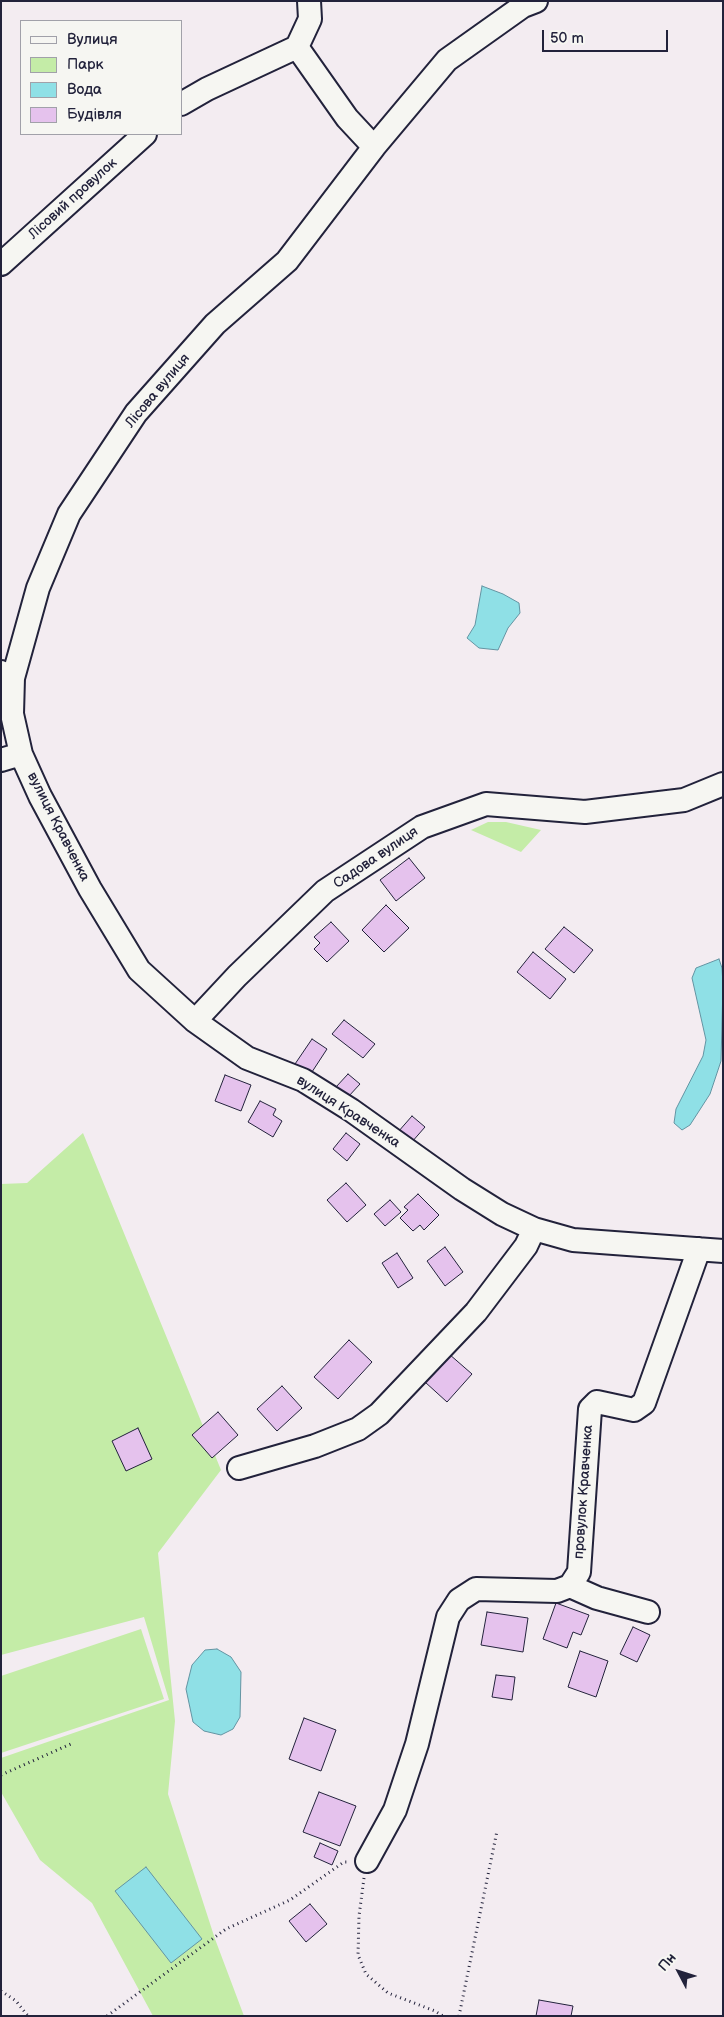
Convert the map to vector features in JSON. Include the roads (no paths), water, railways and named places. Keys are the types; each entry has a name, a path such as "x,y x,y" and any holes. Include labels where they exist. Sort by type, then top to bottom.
{"street":[{"path":"182,103 207,88 297,47 310,19 309,1"},
{"name":"Лісова вулиця","path":"7,675 38,588 69,514 136,413 215,324 286,261 374,147 447,60 523,6 536,1"},
{"path":"297,47 347,118 374,147"},
{"name":"Лісовий провулок","path":"1,264 144,135"},
{"name":"вулиця Кравченка","path":"7,675 12,714 11,757 40,796 90,889 139,970 195,1021 247,1058 303,1080 350,1110 462,1189 502,1214 534,1229 573,1240 723,1251"},
{"name":"Садова вулиця","path":"195,1021 236,976 325,892 422,827 486,804 585,812 684,800 723,784"},
{"path":"240,1468 315,1446 358,1429 379,1414 476,1312 526,1246 534,1229"},
{"name":"провулок Кравченка","path":"570,1586 579,1572 590,1408 597,1402 634,1410 644,1403 699,1249"},
{"path":"367,1861 396,1810 417,1744 448,1617 459,1600 476,1589 557,1592 570,1586 597,1598 648,1612"}],"water":[{"path":"482,586 519,603 520,613 508,628 498,650 479,648 467,638 475,625"},
{"path":"719,959 722,968 723,985 721,1061 710,1094 690,1125 682,1130 674,1123 676,1109 703,1056 706,1040 692,978 696,968"},
{"path":"217,1649 231,1657 241,1672 240,1717 233,1729 221,1735 204,1731 193,1722 186,1689 192,1665 205,1650"},
{"path":"146,1867 202,1939 171,1963 115,1891"}]}
